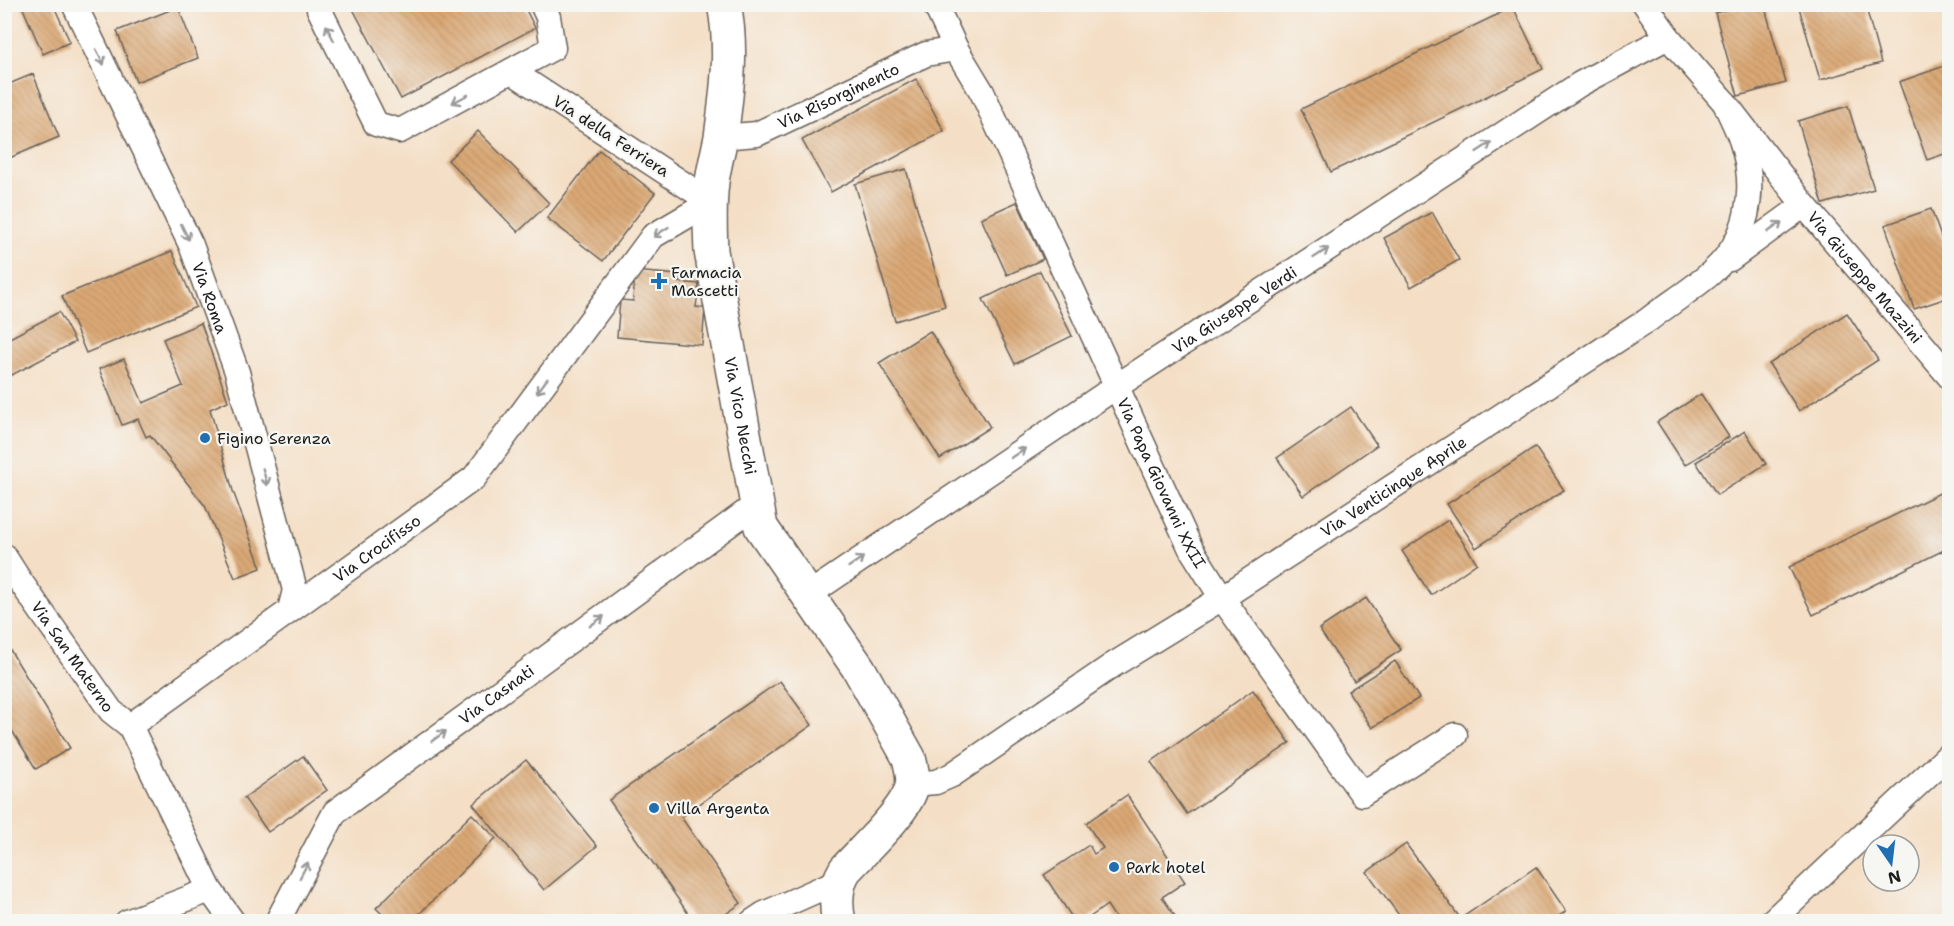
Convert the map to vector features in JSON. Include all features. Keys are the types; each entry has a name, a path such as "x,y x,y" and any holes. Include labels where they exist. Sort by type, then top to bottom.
{"street":[{"name":"Via Roma","path":"74,4 191,245 237,372 295,590 290,610"},
{"path":"321,4 318,9 376,124 400,131 553,48 548,17 542,4"},
{"name":"Via Vico Necchi","path":"724,4 729,36 729,61 712,182 711,250 762,527 859,669 909,758 913,784"},
{"name":"Via Papa Giovanni XXII","path":"935,4 956,49 982,92 1190,547 1222,598 1362,794 1455,735"},
{"path":"1645,4 1668,37 1725,103"},
{"name":"Via Giuseppe Verdi","path":"808,594 1117,386 1580,84 1668,37"},
{"name":"Via Risorgimento","path":"720,137 757,134 926,54 956,49"},
{"name":"Via della Ferriera","path":"511,71 711,202"},
{"name":"Via Giuseppe Mazzini","path":"1725,103 1804,205 1950,377"},
{"name":"Via Venticinque Aprile","path":"913,784 936,782 952,775 1113,665 1222,598 1647,320 1712,273 1735,246 1747,218 1749,183 1743,147 1725,103"},
{"name":"Via Crocifisso","path":"130,726 474,478 653,236 711,202"},
{"path":"1712,273 1804,205"},
{"name":"Via Casnati","path":"277,921 335,812 757,504"},
{"name":"Via San Materno","path":"4,556 12,580 111,711 130,726"},
{"path":"130,726 210,890 233,921"},
{"path":"1771,921 1950,754"},
{"path":"838,921 836,900 838,881 845,870 900,810 913,784"},
{"path":"752,921 838,881"},
{"path":"127,921 210,890"}],"building":[{"path":"21,4 53,4 70,42 43,54"},
{"path":"362,4 523,4 535,28 401,99 353,9"},
{"path":"1747,4 1764,4 1786,83 1738,96 1715,13"},
{"path":"1798,4 1865,4 1881,63 1820,80"},
{"path":"178,7 198,58 136,82 117,31"},
{"path":"1513,7 1543,69 1331,172 1301,109"},
{"path":"1950,64 1950,152 1927,160 1899,82"},
{"path":"33,74 59,137 7,159 4,154 4,86"},
{"path":"916,79 944,131 831,192 802,140"},
{"path":"1848,106 1874,189 1823,204 1798,121"},
{"path":"478,131 549,203 518,232 448,160"},
{"path":"599,150 655,193 603,261 547,218"},
{"path":"906,169 945,306 895,321 855,184"},
{"path":"1017,202 1043,259 1007,275 981,218"},
{"path":"1931,209 1950,262 1950,297 1914,309 1885,225"},
{"path":"1432,212 1459,260 1411,287 1384,238"},
{"path":"172,251 196,307 86,353 62,296"},
{"path":"635,271 678,275 678,282 699,284 696,307 705,308 702,345 617,337 620,300 633,301"},
{"path":"1040,271 1072,336 1015,364 983,299"},
{"path":"59,312 75,342 4,379 4,341"},
{"path":"1847,313 1878,360 1799,411 1769,364"},
{"path":"201,323 228,401 210,409 233,491 261,568 235,578 205,506 150,435 146,437 138,419 122,425 99,369 124,359 143,403 183,386 163,339"},
{"path":"930,331 990,427 940,459 879,363"},
{"path":"1701,394 1729,437 1685,465 1657,422"},
{"path":"1351,407 1377,445 1303,496 1277,458"},
{"path":"1745,431 1766,464 1717,495 1696,462"},
{"path":"1535,447 1564,490 1476,548 1447,504"},
{"path":"1950,488 1950,547 1813,615 1789,567"},
{"path":"1448,520 1477,563 1431,595 1402,551"},
{"path":"1366,598 1401,650 1354,681 1319,629"},
{"path":"4,640 70,748 36,769 4,718"},
{"path":"1395,661 1419,698 1372,728 1348,691"},
{"name":"Villa Argenta","path":"780,681 812,725 681,817 741,903 715,922 694,922 609,800"},
{"path":"1253,690 1290,743 1187,814 1151,762"},
{"path":"303,756 327,790 268,832 244,798"},
{"path":"526,760 597,846 544,890 473,804"},
{"path":"1127,795 1185,882 1162,897 1179,922 1118,922 1107,905 1083,922 1075,922 1044,875 1089,845 1094,854 1103,848 1086,823"},
{"path":"472,814 496,838 411,922 390,922 376,908"},
{"path":"1406,844 1463,922 1404,922 1367,872"},
{"path":"1536,867 1566,911 1550,922 1466,922 1463,917"}],"place":[{"name":"Farmacia Mascetti","path":"659,281"},
{"name":"Figino Serenza","path":"205,438"},
{"name":"Villa Argenta","path":"654,808"},
{"name":"Park hotel","path":"1114,867"}]}
